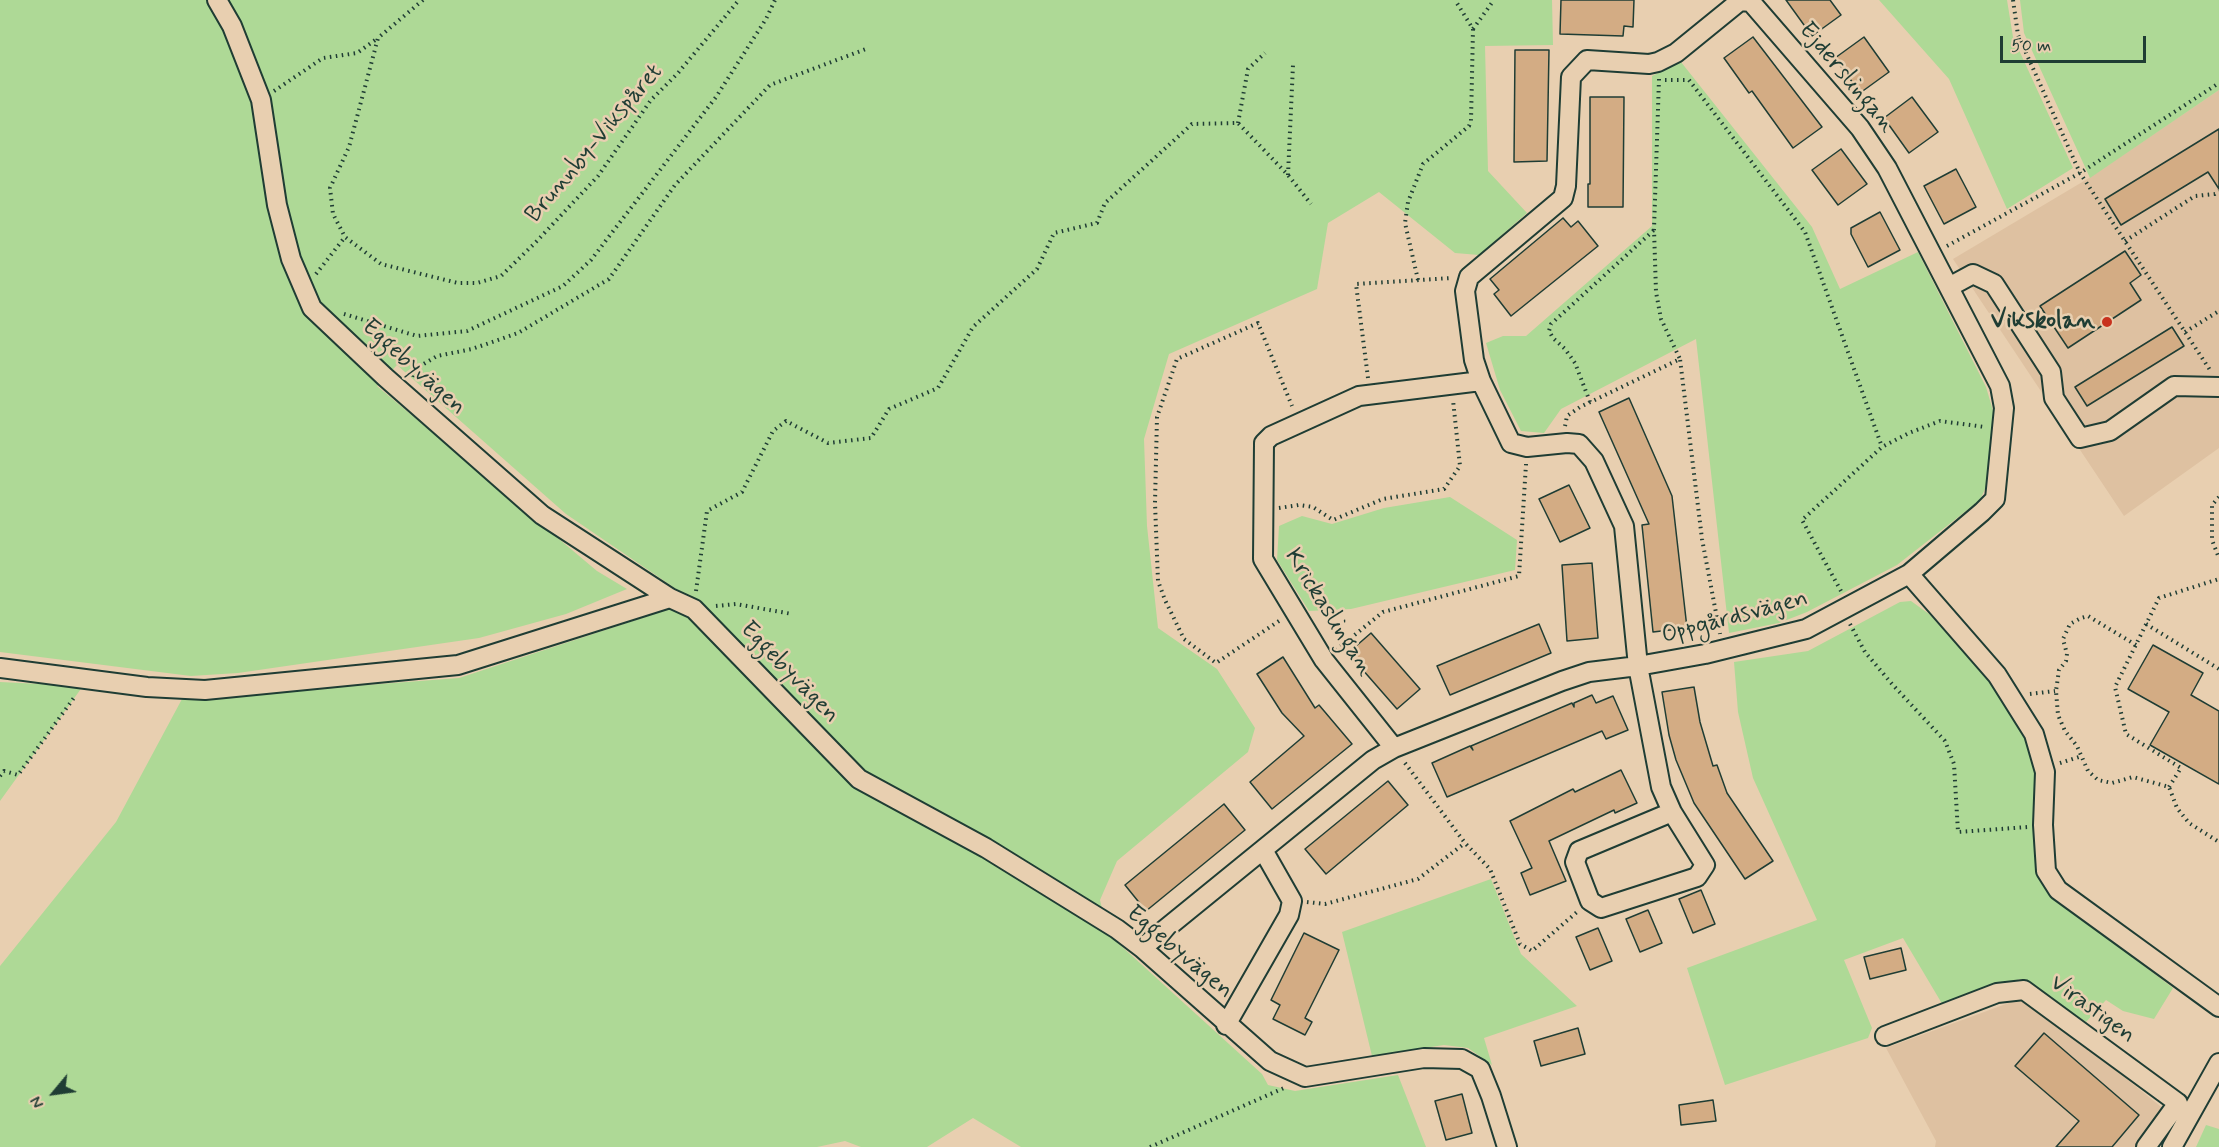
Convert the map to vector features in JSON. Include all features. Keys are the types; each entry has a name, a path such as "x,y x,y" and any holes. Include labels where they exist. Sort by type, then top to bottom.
{"street":[{"name":"Eggebyvägen","path":"218,0 232,26 261,100 277,205 291,259 312,308 385,377 542,515 670,598 694,609 860,779 986,848 1117,928 1270,1061 1305,1077"},
{"name":"Ejderslingan","path":"1469,277 1563,198 1566,186 1571,77 1587,60 1649,64 1658,71 1676,53 1740,1 1751,2 1860,128 1887,168 2000,386 2004,408 1995,499 1909,573"},
{"path":"1949,287 1972,274 1994,284 2051,372 2054,398 2080,438 2110,431 2174,386 2216,381"},
{"path":"1469,277 1465,291 1474,360 1481,381 1511,443 1521,447 1579,444 1594,461 1624,526 1638,666 1661,787 1672,812 1705,866 1697,877 1602,908 1590,901 1575,862 1579,851 1672,812"},
{"name":"Krickaslingan","path":"1394,748 1324,660 1263,559 1264,443 1271,436 1359,396 1481,381"},
{"path":"1909,573 1997,675 2034,734 2045,772 2043,825 2046,871 2058,890 2219,1007"},
{"name":"Oppgårdsvägen","path":"1142,948 1373,760 1394,748 1589,672 1638,666 1806,629 1909,573"},
{"path":"0,668 147,687 205,690 458,665 670,598"},
{"path":"1226,1025 1289,915 1300,904 1263,850"},
{"name":"Virastigen","path":"1884,1036 1997,993 2024,990 2178,1103"},
{"path":"1305,1077 1424,1058 1462,1059 1480,1069 1507,1147"},
{"path":"2172,1147 2219,1063"},
{"path":"2146,1147 2178,1103 2198,1103"}],"path":[{"path":"261,100 323,58 357,53 423,0"},
{"name":"Brunnby-Vikspåret","path":"378,38 349,147 330,188 333,214 345,237 381,264 458,283 477,283 501,276 598,176 651,100 678,73 739,0"},
{"path":"312,308 355,315 417,336 467,331 563,286 591,260 716,97 766,20 775,0"},
{"path":"1455,0 1473,29"},
{"path":"1418,280 1406,224 1408,202 1424,164 1469,126 1473,29 1494,0"},
{"path":"2013,0 2018,35 2080,173 2216,381"},
{"path":"404,394 417,368 437,356 472,349 518,333 609,279 675,185 770,86 866,49"},
{"path":"1238,123 1248,69 1265,53"},
{"path":"1288,175 1293,65"},
{"path":"1723,649 1702,539 1680,359 1662,319 1656,292 1654,229 1658,71 1689,80 1805,232 1882,447"},
{"path":"1933,254 2080,173 2219,83"},
{"path":"792,614 736,604 694,609 707,511 742,492 773,431 786,421 828,444 871,438 889,410 938,388 973,327 1037,269 1054,233 1097,223 1105,203 1192,124 1238,123 1288,175 1311,204"},
{"path":"2125,241 2195,196 2215,194 2219,191"},
{"path":"1590,402 1575,363 1549,331 1551,324 1654,229"},
{"path":"315,275 345,237"},
{"path":"1371,394 1356,284 1469,277"},
{"path":"2185,332 2219,311"},
{"path":"1295,611 1216,663 1184,639 1158,581 1155,502 1157,417 1178,359 1258,323 1299,423"},
{"path":"1567,443 1565,425 1568,416 1590,402 1680,359"},
{"path":"1263,510 1299,505 1313,507 1333,520 1383,499 1444,489 1460,466 1452,385"},
{"path":"2002,430 1940,421 1909,433 1882,447 1802,520 1840,589 1851,626 1865,652 1945,741 1954,764 1959,832 2043,825"},
{"path":"1324,660 1383,612 1519,576 1527,447"},
{"path":"2219,497 2212,506 2212,540 2219,558"},
{"path":"2169,787 2181,768 2126,734 2115,687 2159,598 2219,579"},
{"path":"2136,645 2088,616 2070,624 2063,639 2067,654 2066,661 2060,670 2055,692 2058,715 2077,746 2088,771 2098,780 2112,783 2133,777 2169,787"},
{"path":"2146,624 2219,669"},
{"path":"0,776 4,771 18,775 83,686 84,678"},
{"path":"2029,694 2055,692"},
{"path":"1394,748 1465,843 1490,869 1520,944 1532,951 1590,901"},
{"path":"2056,765 2082,756"},
{"path":"2169,787 2177,808 2188,823 2219,842"},
{"path":"1300,904 1325,904 1419,879 1465,843"},
{"path":"1150,1147 1305,1077"}],"shaded area":[{"name":"Vikskolan","path":"2219,90 2219,448 2124,516 1953,259 2089,178"},
{"path":"2025,997 2165,1110 2136,1147 1935,1147 1936,1141 1886,1048"}],"green space":[{"path":"0,0 1552,0 1553,45 1485,46 1488,171 1527,213 1479,255 1455,253 1379,192 1328,223 1317,289 1169,354 1144,439 1147,526 1158,628 1217,669 1255,728 1248,752 1117,861 1100,900 1108,934 1262,1074 1268,1085 1295,1091 1398,1075 1426,1147 1021,1147 973,1118 927,1147 861,1147 845,1141 817,1147 0,1147 0,966 116,822 182,699 459,678 651,615 682,593 566,514 397,365 377,386 597,571 627,589 566,614 479,638 238,673 191,676 0,652"},
{"path":"1879,0 2007,0 2013,37 2073,168 2007,209 1949,79"},
{"path":"2020,0 2219,0 2219,90 2090,178 2024,33"},
{"path":"1681,62 1812,227 1840,289 1918,252 1986,387 1994,414 1989,480 1980,500 1897,565 1807,612 1779,623 1729,633 1696,339 1561,409 1544,433 1521,431 1500,390 1486,343 1503,336 1526,336 1652,226 1652,76"},
{"path":"1450,497 1517,540 1515,570 1351,609 1309,611 1277,560 1279,526 1302,516 1332,524 1384,508"},
{"path":"1911,601 1929,614 2001,694 2026,740 2036,770 2051,895 2173,988 2154,1019 2123,1011 2106,1000 2086,1022 2020,979 1944,1007 1903,938 1844,960 1872,1028 1868,1038 1725,1085 1687,968 1817,920 1753,778 1738,712 1734,662 1808,651 1900,602"},
{"path":"0,682 83,686 0,801"},
{"path":"1491,879 1521,954 1577,1006 1484,1038 1492,1065 1468,1048 1444,1045 1372,1056 1342,932"},
{"path":"2206,1125 2219,1129 2219,1147 2196,1147"}],"building":[{"path":"1561,0 1634,0 1633,27 1624,26 1623,36 1560,34"},
{"path":"1786,0 1830,0 1841,15 1812,36"},
{"path":"1753,37 1822,127 1793,148 1752,91 1749,93 1724,58"},
{"path":"1864,37 1889,72 1860,93 1835,58"},
{"path":"1515,50 1549,50 1547,161 1514,162"},
{"path":"1590,97 1624,97 1623,207 1588,207"},
{"path":"1912,97 1938,132 1909,153 1884,118"},
{"path":"2219,129 2219,189 2208,172 2121,225 2105,199"},
{"path":"1841,149 1867,184 1838,205 1812,170"},
{"path":"1956,169 1976,207 1944,224 1924,186"},
{"path":"1880,212 1900,250 1868,267 1851,234 1851,228"},
{"path":"1563,218 1571,227 1578,221 1598,246 1511,316 1494,294 1499,290 1490,279"},
{"path":"2125,251 2141,275 2130,283 2141,300 2068,348 2040,306"},
{"path":"2172,327 2184,346 2087,406 2075,387"},
{"path":"1629,398 1672,496 1687,628 1653,632 1642,525 1649,524 1599,412"},
{"path":"1569,485 1590,528 1560,542 1539,499"},
{"path":"1592,563 1598,638 1567,641 1562,565"},
{"path":"1539,624 1551,653 1450,695 1437,666"},
{"path":"1371,633 1420,689 1397,709 1348,653"},
{"path":"2153,645 2203,673 2191,695 2219,711 2219,784 2150,745 2169,712 2128,689"},
{"path":"1283,657 1315,708 1319,705 1352,744 1272,809 1250,782 1304,736 1282,713 1257,674"},
{"path":"1694,687 1700,722 1713,766 1717,765 1727,793 1773,861 1745,879 1694,803 1676,760 1669,735 1662,692"},
{"path":"1592,695 1596,703 1613,696 1628,730 1606,739 1602,731 1447,797 1432,763 1470,746 1473,750 1471,746 1572,703 1574,707 1574,703"},
{"path":"1621,770 1637,803 1615,813 1614,810 1549,841 1566,881 1530,895 1521,873 1532,868 1510,821 1573,789 1575,792"},
{"path":"1388,781 1408,805 1326,874 1305,849"},
{"path":"1224,804 1245,830 1146,911 1125,885"},
{"path":"1701,890 1715,924 1693,933 1679,899"},
{"path":"1648,910 1662,943 1640,952 1626,919"},
{"path":"1598,928 1612,961 1590,970 1576,937"},
{"path":"1304,933 1339,950 1305,1018 1312,1022 1305,1035 1273,1019 1280,1005 1271,1000"},
{"path":"1901,948 1906,970 1870,979 1864,957"},
{"path":"1578,1028 1585,1054 1541,1066 1534,1041"},
{"path":"2044,1033 2139,1115 2112,1147 2056,1147 2079,1121 2015,1066"},
{"path":"1462,1094 1472,1133 1446,1140 1435,1101"},
{"path":"1713,1100 1716,1121 1681,1125 1679,1105"}],"place":[{"name":"Vikskolan","path":"2107,322"}]}
